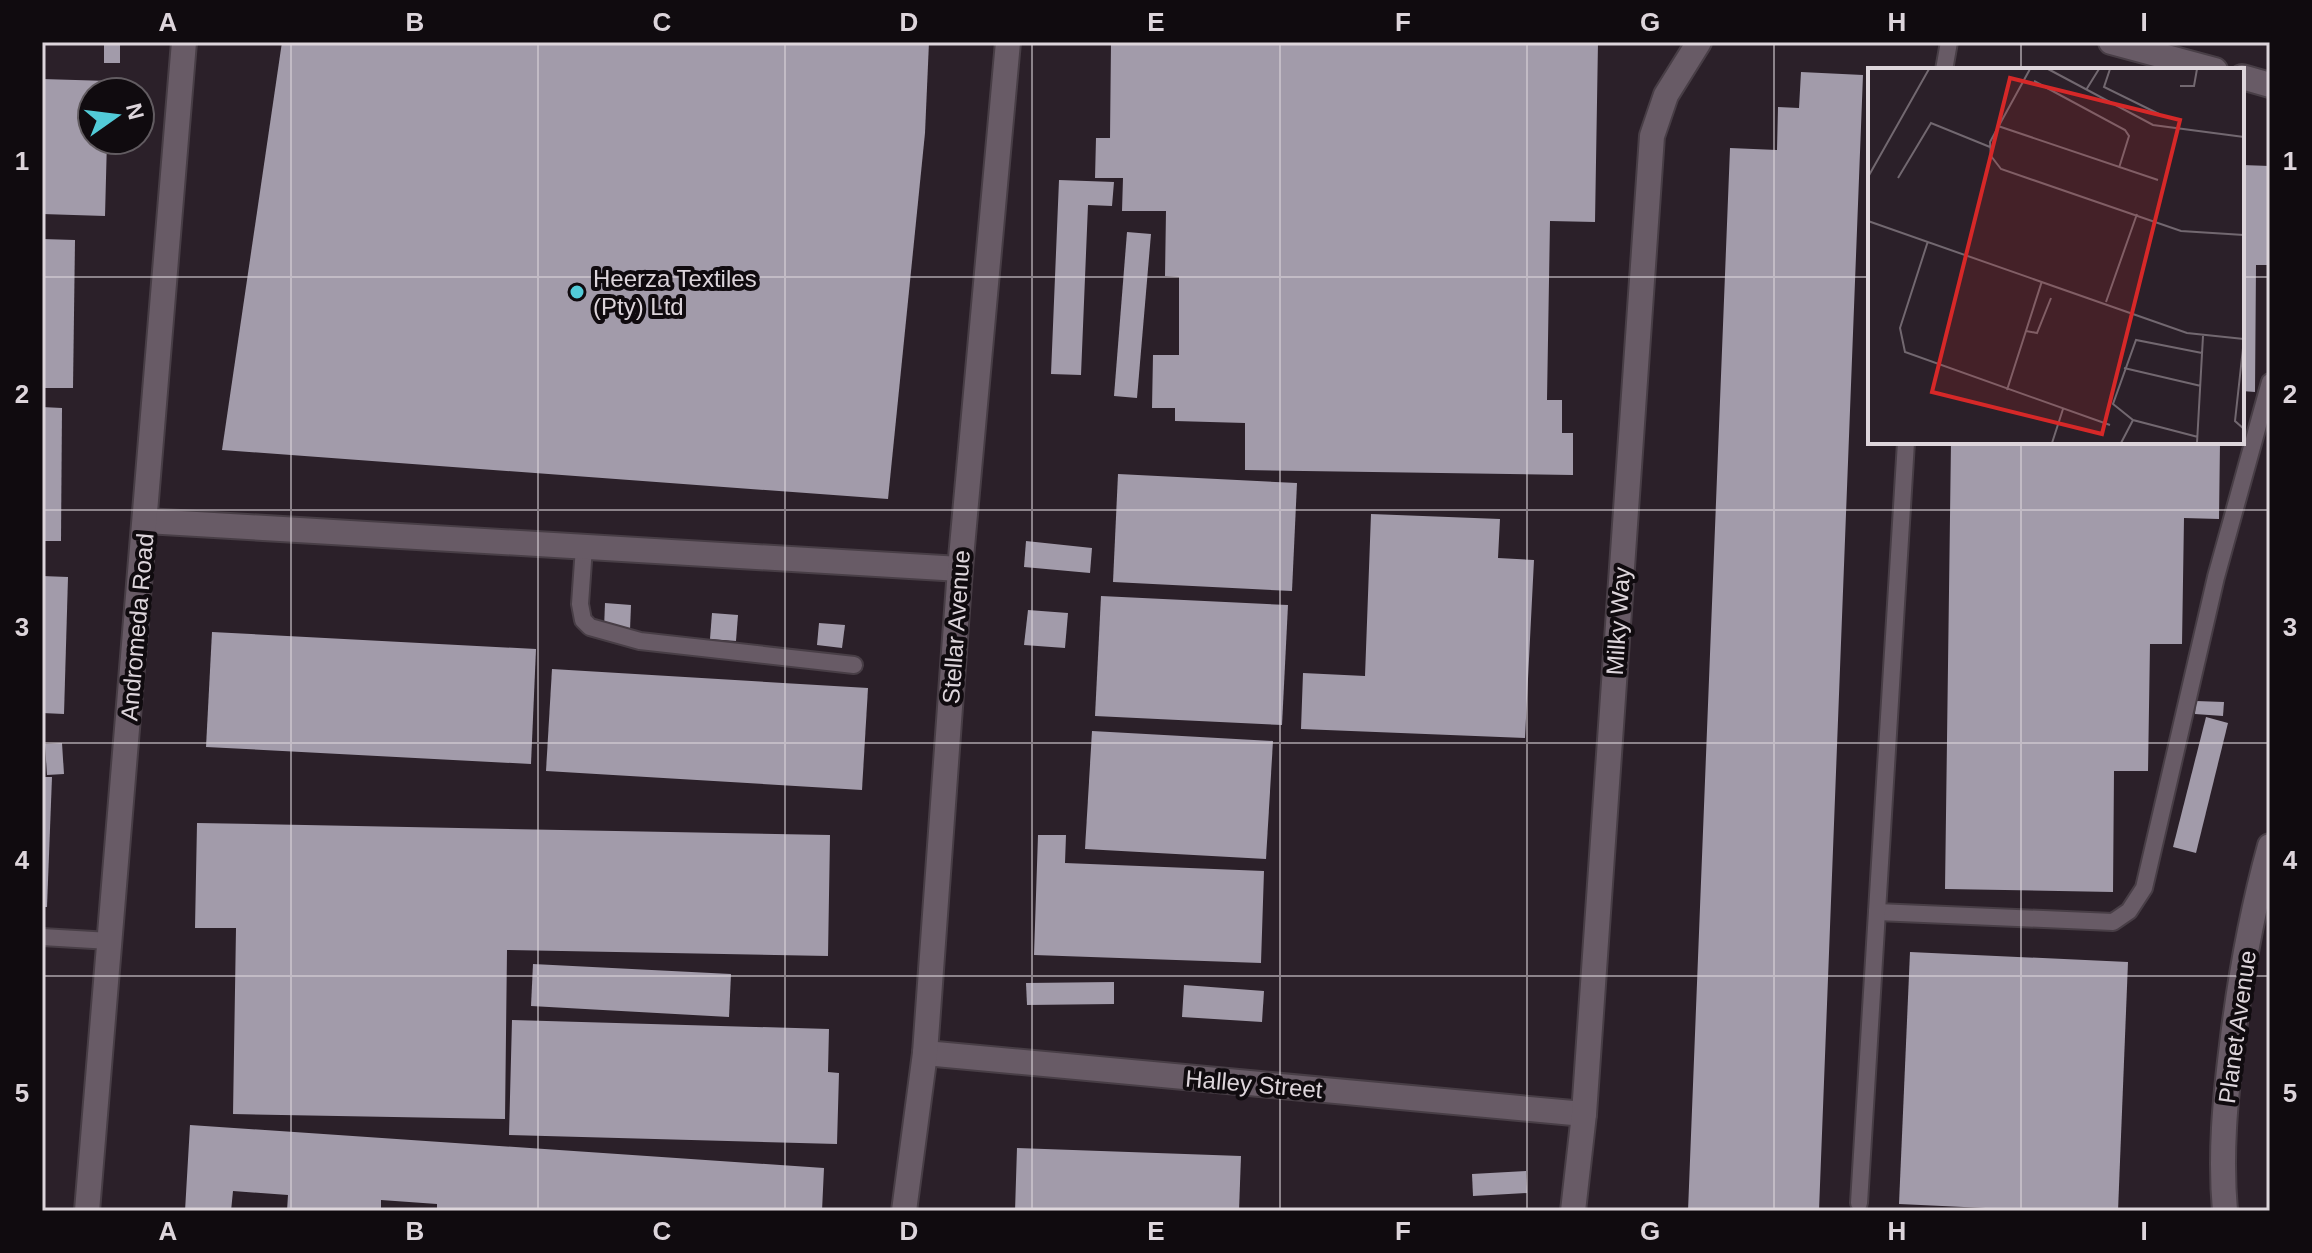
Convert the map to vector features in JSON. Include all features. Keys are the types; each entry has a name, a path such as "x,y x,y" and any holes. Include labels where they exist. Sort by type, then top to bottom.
{"street":[{"name":"Andromeda Road","path":"87,1211 184,42"},
{"name":"Stellar Avenue","path":"904,1211 925,1053 960,569 1008,42"},
{"name":"Milky Way","path":"1573,1211 1584,1114 1652,136 1666,95 1699,42"},
{"path":"2111,42 2208,68"},
{"path":"2244,78 2270,85"},
{"path":"146,521 960,569"},
{"name":"Planet Avenue","path":"2225,1211 2221,1165 2241,968 2270,846"},
{"name":"Halley Street","path":"925,1053 1584,1114"}],"lane":[{"path":"1944,68 1949,42"},
{"path":"1877,912 2113,922 2129,911 2144,888 2216,577 2270,382"},
{"path":"1859,1203 1906,444"},
{"path":"584,547 580,604 583,620 590,627 640,641 854,665"},
{"path":"42,937 110,941"}],"building":[{"path":"104,42 120,42 120,63 104,63"},
{"name":"Heerza Textiles (Pty) Ltd","path":"282,42 929,42 925,133 888,499 222,450"},
{"path":"1111,42 1598,42 1595,222 1550,221 1547,400 1562,400 1562,433 1573,433 1573,475 1245,470 1245,423 1175,421 1175,408 1152,408 1153,355 1179,355 1179,277 1165,276 1166,211 1122,211 1123,178 1095,178 1096,138 1110,138"},
{"path":"1801,72 1863,75 1819,1211 1688,1211 1730,148 1777,150 1778,107 1799,108"},
{"path":"42,79 76,80 76,156 107,156 105,216 42,214"},
{"path":"2244,165 2270,166 2270,265 2256,265 2255,392 2244,391"},
{"path":"1059,180 1114,182 1112,206 1088,205 1081,375 1051,374"},
{"path":"1127,232 1151,234 1137,398 1114,396"},
{"path":"42,239 75,240 73,388 42,388"},
{"path":"42,407 62,408 61,541 42,541"},
{"path":"1951,444 2220,444 2219,519 2184,518 2182,644 2150,644 2148,771 2114,771 2113,892 1945,889"},
{"path":"1118,474 1297,483 1292,591 1113,582"},
{"path":"1371,514 1500,519 1498,558 1534,560 1525,738 1301,729 1303,673 1365,676"},
{"path":"1026,541 1092,548 1090,573 1024,567"},
{"path":"42,576 68,577 64,714 42,713"},
{"path":"1101,596 1288,605 1282,725 1095,716"},
{"path":"605,603 631,605 630,630 604,629"},
{"path":"1028,610 1068,613 1065,648 1024,645"},
{"path":"712,613 738,615 736,641 710,639"},
{"path":"819,623 845,625 842,648 817,645"},
{"path":"212,632 536,649 531,764 206,747"},
{"path":"552,669 868,688 862,790 546,771"},
{"path":"2196,701 2224,702 2223,716 2195,714"},
{"path":"2206,717 2228,723 2196,853 2173,847"},
{"path":"1092,731 1273,741 1266,859 1085,849"},
{"path":"62,743 64,774 47,775 45,744"},
{"path":"42,777 52,777 47,907 42,907"},
{"path":"197,823 830,835 828,956 507,950 505,1119 233,1114 236,928 195,928"},
{"path":"1038,835 1066,835 1065,863 1264,871 1261,963 1034,955"},
{"path":"1910,952 2128,962 2118,1211 1899,1204"},
{"path":"533,964 731,974 729,1017 531,1006"},
{"path":"1114,982 1114,1004 1027,1005 1026,983"},
{"path":"1184,985 1264,991 1262,1022 1182,1017"},
{"path":"512,1020 829,1029 828,1072 839,1073 837,1144 509,1135"},
{"path":"190,1125 824,1168 822,1211 437,1211 437,1204 381,1200 381,1211 287,1211 288,1195 233,1191 231,1211 185,1211"},
{"path":"1017,1148 1241,1156 1239,1211 1015,1211"},
{"path":"1526,1171 1527,1193 1473,1196 1472,1174"}],"place":[{"name":"Heerza Textiles (Pty) Ltd","path":"577,292"}]}
